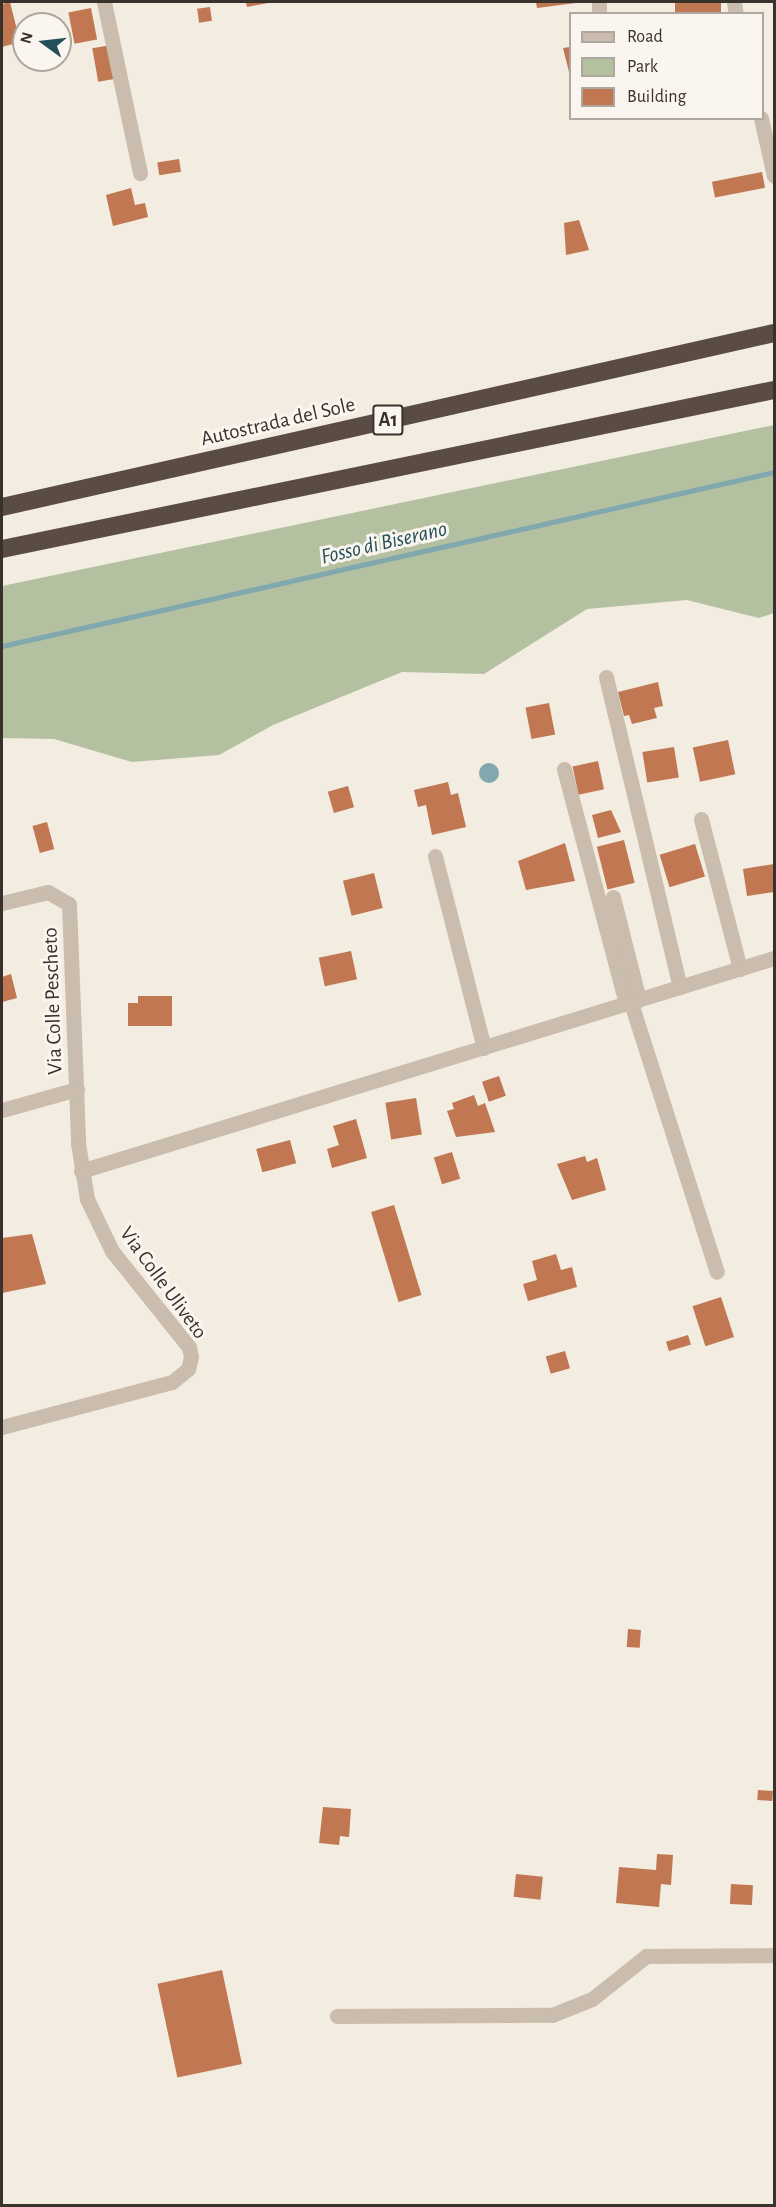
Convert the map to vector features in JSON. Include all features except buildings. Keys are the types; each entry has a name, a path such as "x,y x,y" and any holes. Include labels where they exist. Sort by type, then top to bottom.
{"highway":[{"name":"Autostrada del Sole","path":"2,507 774,333"},
{"name":"A1","path":"2,549 774,390"}],"street":[{"path":"104,2 140,173"},
{"path":"761,120 774,176"},
{"path":"606,677 680,987"},
{"path":"564,769 632,1002 717,1272"},
{"path":"701,819 740,969"},
{"path":"435,856 484,1048"},
{"name":"Via Colle Pescheto","path":"2,903 48,892 69,904 81,1171"},
{"path":"613,897 632,1002"},
{"path":"81,1171 774,958"},
{"path":"2,1110 77,1089"},
{"name":"Via Colle Uliveto","path":"2,1427 172,1382 190,1363 189,1347 97,1225 81,1171"},
{"path":"337,2016 552,2015 592,1999 646,1956 774,1955"}],"green space":[{"path":"774,425 774,613 759,618 687,600 587,609 484,674 402,672 273,725 219,755 132,762 54,739 2,738 2,586"}],"water":[{"path":"489,763 496,766 499,773 496,780 489,783 482,780 479,773 482,766"}],"waterway":[{"name":"Fosso di Biserano","path":"2,646 774,472"}]}
